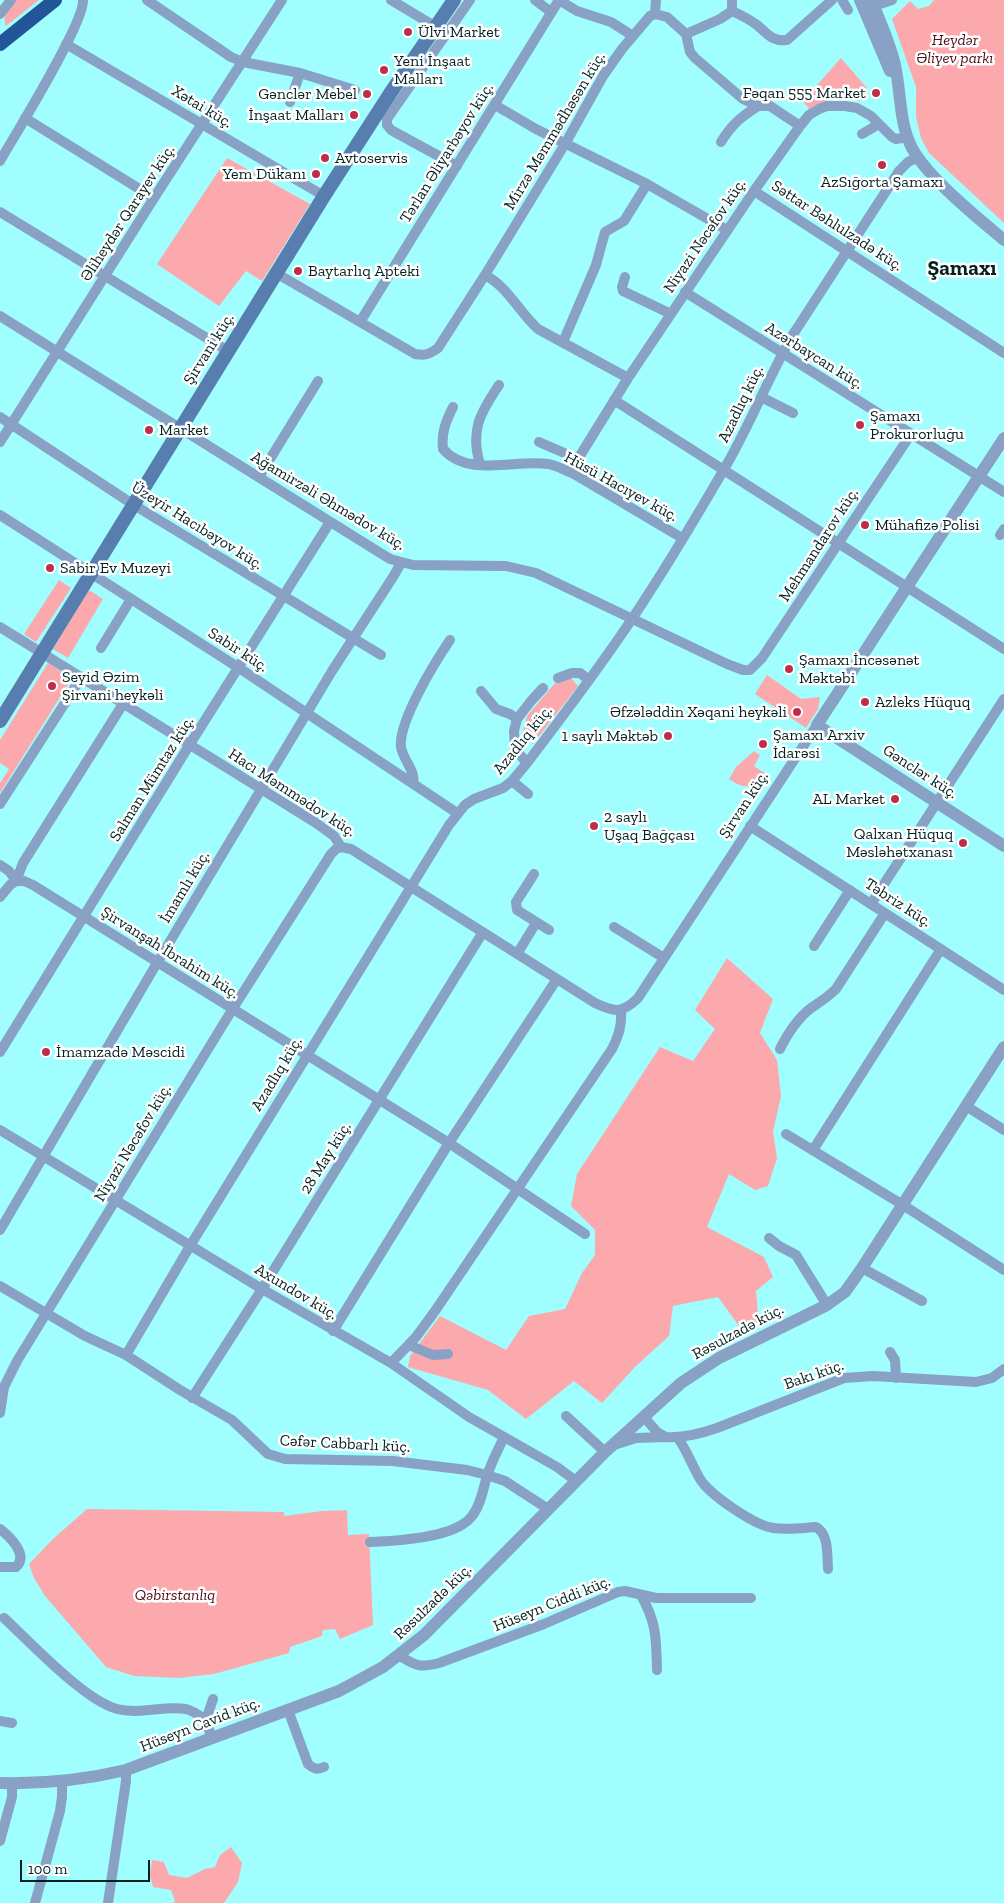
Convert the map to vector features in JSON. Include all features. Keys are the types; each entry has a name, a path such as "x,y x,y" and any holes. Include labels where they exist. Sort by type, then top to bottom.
{"highway":[{"path":"1,40 55,0"}],"main road":[{"name":"Şirvani küç.","path":"0,721 324,196 454,0"}],"street":[{"path":"0,14 11,0"},
{"path":"0,161 66,44 80,16 83,0"},
{"path":"147,0 220,51 243,62 300,73 355,90"},
{"name":"Əliheydər Qarayev küç.","path":"0,442 282,0"},
{"path":"391,0 436,27"},
{"path":"457,166 391,130 387,125 387,119 470,0"},
{"path":"535,0 551,12"},
{"path":"559,0 577,11 611,22 633,36"},
{"name":"Tərlan Əliyarbəyov küç.","path":"360,322 559,0"},
{"path":"656,0 655,14 667,18 686,34 690,52 695,58 743,99 758,106 770,106 800,126"},
{"path":"732,0 732,11"},
{"path":"732,11 757,25 771,38 779,41 787,40 832,0"},
{"path":"842,0 848,10"},
{"path":"860,0 899,93"},
{"path":"892,0 873,3 892,54 908,137 918,157 944,186 1004,240"},
{"path":"686,34 720,19 732,11"},
{"name":"Mirzə Məmmədhəsən küç.","path":"360,322 415,354 431,354 438,348 565,144 613,60 650,16 655,14"},
{"name":"Xətai küç.","path":"66,44 324,196"},
{"path":"290,102 300,73"},
{"path":"495,105 565,144 647,184 727,230"},
{"name":"Niyazi Nəcəfov küç.","path":"574,474 578,459 628,378 727,230 800,126 818,109 835,105 862,110 896,139 908,137"},
{"path":"721,142 730,127 738,119 758,106"},
{"path":"25,118 154,198"},
{"path":"862,134 879,124"},
{"name":"Azadlıq küç.","path":"126,1355 190,1246 410,886 457,813 470,802 496,792 512,781 589,680 632,618 724,470 742,439 782,353 899,171 908,162 918,157"},
{"path":"563,342 596,265 605,232 624,221 647,184"},
{"name":"Səttar Bəhlulzadə küç.","path":"754,191 1004,353"},
{"path":"0,212 228,351"},
{"path":"276,273 360,322"},
{"path":"485,275 502,287 527,319 538,329 628,378"},
{"path":"625,277 622,287 623,291 670,314"},
{"name":"Azərbaycan küç.","path":"686,292 1004,492"},
{"name":"Ağamirzəli Əhmədov küç.","path":"0,316 390,559 400,563 419,565 493,566 526,570 544,576 727,664 743,670 750,670"},
{"path":"259,477 318,381"},
{"path":"480,464 476,450 478,421 485,406 499,385"},
{"path":"761,397 794,414"},
{"path":"614,400 1004,650"},
{"name":"Hüsü Hacıyev küç.","path":"453,407 443,431 444,449 456,459 480,464 510,466 547,464 574,474 682,538"},
{"name":"Üzeyir Hacıbəyov küç.","path":"0,418 134,504 284,597 353,637 381,656"},
{"name":"Mehmandarov küç.","path":"750,670 762,658 911,434"},
{"name":"Şirvan küç.","path":"621,1010 631,1005 638,998 1004,438"},
{"path":"540,442 578,459"},
{"name":"Sabir küç.","path":"0,515 239,668 457,813"},
{"name":"Salman Mümtaz küç.","path":"0,1052 190,744 330,522"},
{"name":"İmamlı küç.","path":"0,1230 157,963 353,637 393,577 400,563"},
{"path":"101,648 131,599"},
{"name":"Hacı Məmmədov küç.","path":"0,627 326,830 334,836 341,847 351,849 595,1003 613,1010 621,1010"},
{"path":"413,783 413,776 401,747 401,735 430,670 450,640"},
{"path":"558,678 580,672 589,680"},
{"path":"0,804 80,678"},
{"path":"527,763 515,749 514,731 518,719 531,701 544,688"},
{"path":"480,692 496,709 518,719"},
{"path":"871,904 1004,699"},
{"path":"0,897 16,881 23,863 123,704"},
{"name":"Gənclər küç.","path":"818,725 1004,846"},
{"path":"512,781 528,794"},
{"name":"Təbriz küç.","path":"750,826 1004,990"},
{"name":"Niyazi Nəcəfov küç.","path":"0,1414 7,1378 232,1010 331,854 341,847"},
{"path":"0,865 9,871 16,881"},
{"path":"534,874 516,902 515,907 549,930"},
{"name":"Şirvanşah İbrahim küç.","path":"16,881 24,881 33,885 449,1143 585,1234"},
{"path":"814,946 850,890"},
{"path":"780,1050 794,1027 810,1009 827,999 836,989 884,913"},
{"path":"517,954 536,923"},
{"path":"614,927 664,958"},
{"name":"28 May küç.","path":"192,1398 262,1289 483,932"},
{"path":"813,1150 941,949"},
{"path":"332,1330 449,1143 557,979"},
{"path":"391,1363 409,1345 435,1312 612,1048 622,1024 621,1010"},
{"name":"Rəsulzadə küç.","path":"400,1656 453,1608 608,1449 698,1371 719,1358 827,1305 845,1292 1004,1047"},
{"path":"966,1106 1004,1130"},
{"name":"Axundov küç.","path":"0,1130 262,1289 391,1363 469,1416 557,1467 576,1481"},
{"path":"786,1134 903,1205 1004,1270"},
{"path":"769,1238 796,1255 827,1305"},
{"path":"862,1268 922,1302"},
{"name":"Cəfər Cabbarlı küç.","path":"0,1286 47,1314 126,1355 192,1398 232,1420 262,1450 275,1456 293,1459 393,1461 441,1466 487,1475 517,1487 548,1509"},
{"path":"409,1345 433,1355 448,1354"},
{"path":"890,1352 895,1360 896,1378"},
{"name":"Bakı küç.","path":"608,1449 636,1438 678,1438 698,1434 844,1378 854,1376 976,1382 992,1378 1004,1369"},
{"path":"566,1416 608,1449"},
{"path":"644,1417 657,1432 666,1437"},
{"path":"370,1542 411,1539 460,1527 472,1516 477,1508 487,1475 504,1437"},
{"path":"678,1438 701,1479 718,1498 759,1523 772,1528 816,1527 821,1530 825,1534 828,1569"},
{"path":"0,1529 13,1541 21,1560 20,1564 16,1567 0,1567"},
{"name":"Hüseyn Ciddi küç.","path":"400,1656 414,1665 423,1667 439,1663 544,1624 618,1592 625,1591 641,1596 667,1599 751,1598"},
{"path":"641,1596 654,1623 657,1670"},
{"path":"4,1618 80,1688 108,1706 120,1710 137,1711 185,1709 194,1712 206,1720 212,1738"},
{"name":"Hüseyn Cavid küç.","path":"6,1783 62,1781 126,1770 288,1710 356,1682 400,1656"},
{"path":"206,1720 214,1699"},
{"path":"288,1710 308,1764 313,1769 324,1767"},
{"path":"0,1721 12,1723"},
{"path":"108,1903 126,1770"},
{"path":"35,1903 60,1811 62,1781"},
{"path":"0,1841 12,1797 6,1783"}],"green space":[{"path":"16,0 39,0 6,26 5,15"},
{"name":"Heydər Əliyev parkı","path":"934,0 1004,0 1004,223 929,153 921,138 916,117 916,87 892,19 910,1 918,9 929,6"},
{"path":"841,58 867,88 860,101 833,100 815,105 809,109 803,101"},
{"path":"227,158 310,204 262,281 246,271 219,306 157,264"},
{"path":"59,580 71,588 36,642 24,634"},
{"path":"89,590 103,599 68,658 53,649"},
{"path":"48,663 72,678 0,793 0,783 9,769 0,763 0,740"},
{"path":"767,675 801,699 820,697 818,709 806,728 755,694"},
{"path":"571,678 578,686 533,744 522,736 527,716 555,683"},
{"path":"754,751 760,755 754,766 769,776 749,786 740,785 729,779 736,767"},
{"path":"727,958 773,999 760,1033 777,1060 781,1096 773,1132 777,1158 768,1186 755,1190 729,1174 707,1227 764,1257 773,1277 756,1291 759,1326 744,1333 718,1297 673,1306 669,1336 635,1367 602,1403 574,1381 526,1419 488,1390 408,1367 410,1356 440,1316 506,1350 529,1316 565,1309 582,1273 595,1255 595,1230 571,1206 577,1174 660,1047 693,1061 715,1029 695,1010"},
{"name":"Qəbirstanlıq","path":"87,1509 284,1512 284,1516 347,1510 348,1535 369,1534 373,1625 340,1639 335,1629 323,1630 322,1636 290,1647 289,1653 214,1674 179,1678 134,1676 106,1667 45,1596 34,1578 29,1564 53,1539"},
{"path":"231,1847 242,1863 238,1882 224,1903 173,1903 175,1901 171,1890 153,1887 150,1875 152,1860 164,1862 169,1875 187,1878 205,1869 215,1867 220,1855"}],"place":[{"name":"Ülvi Market","path":"408,32"},
{"name":"Yeni İnşaat Malları","path":"384,70"},
{"name":"Fəqan 555 Market","path":"876,93"},
{"name":"Gənclər Mebel","path":"367,94"},
{"name":"İnşaat Malları","path":"354,115"},
{"name":"Avtoservis","path":"325,158"},
{"name":"AzSığorta Şamaxı","path":"882,165"},
{"name":"Yem Dükanı","path":"316,174"},
{"name":"Baytarlıq Apteki","path":"298,271"},
{"name":"Şamaxı Prokurorluğu","path":"860,425"},
{"name":"Market","path":"149,430"},
{"name":"Mühafizə Polisi","path":"865,525"},
{"name":"Sabir Ev Muzeyi","path":"50,568"},
{"name":"Şamaxı İncəsənət Məktəbi","path":"789,669"},
{"name":"Seyid Əzim Şirvani heykəli","path":"52,686"},
{"name":"Azleks Hüquq","path":"865,702"},
{"name":"Əfzələddin Xəqani heykəli","path":"797,712"},
{"name":"1 saylı Məktəb","path":"668,736"},
{"name":"Şamaxı Arxiv İdarəsi","path":"763,744"},
{"name":"AL Market","path":"895,799"},
{"name":"2 saylı Uşaq Bağçası","path":"594,826"},
{"name":"Qalxan Hüquq Məsləhətxanası","path":"963,843"},
{"name":"İmamzadə Məscidi","path":"46,1052"}],"district":[{"name":"Şamaxı","path":"962,269"}]}
